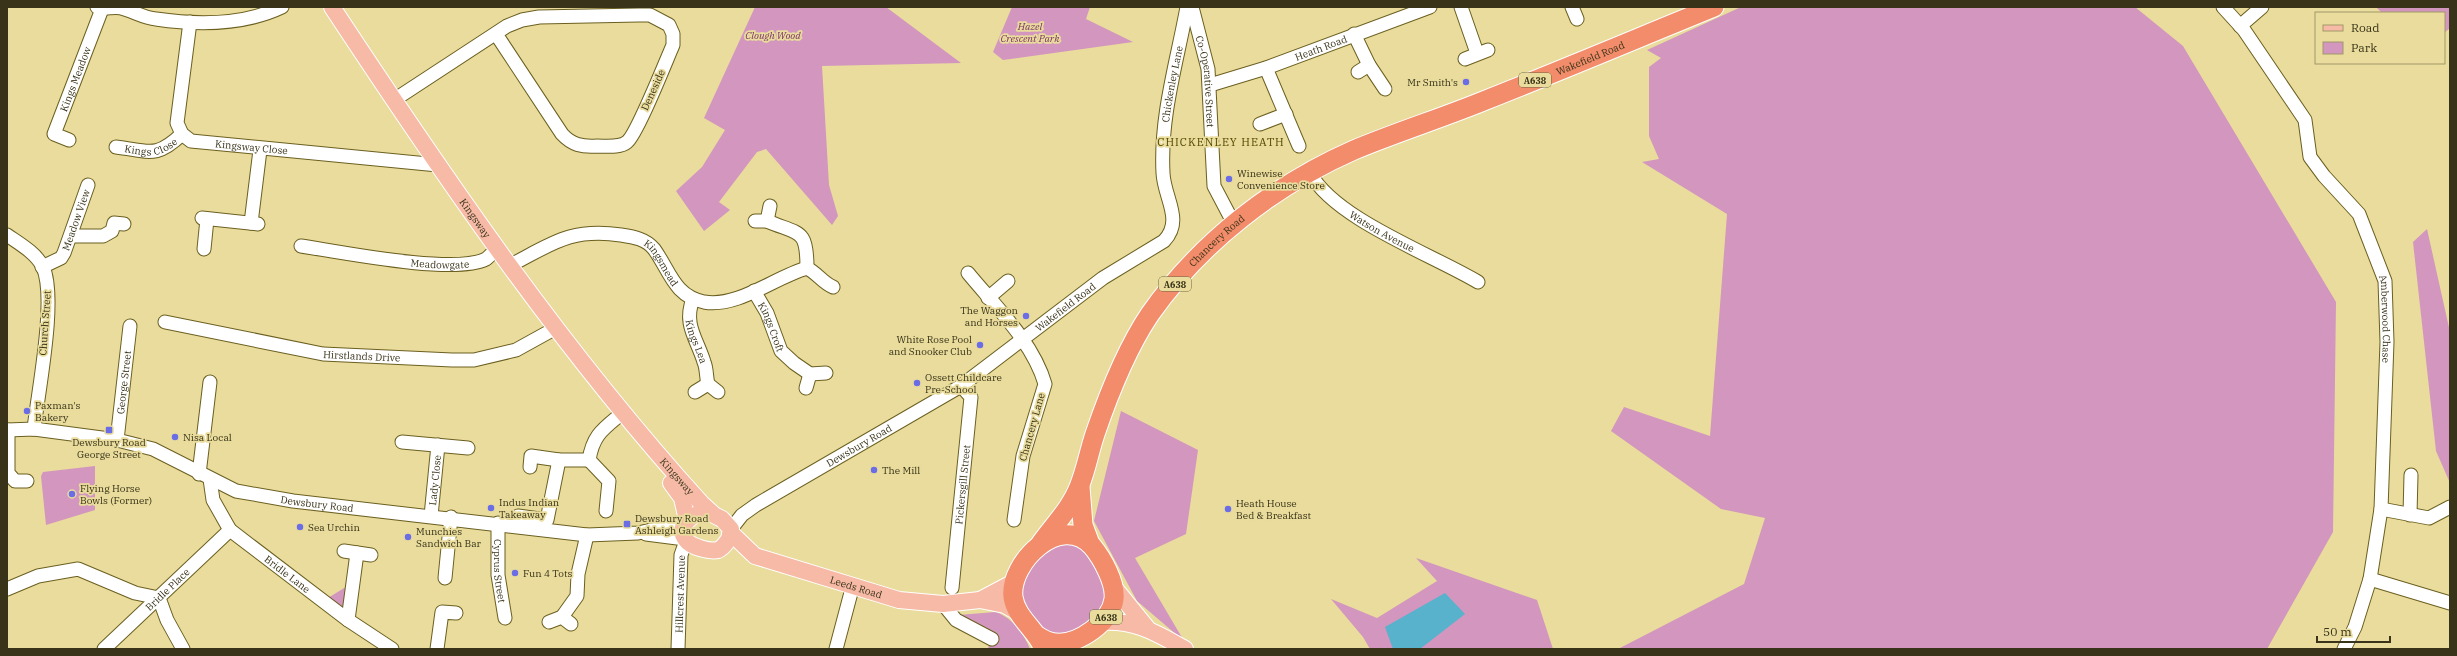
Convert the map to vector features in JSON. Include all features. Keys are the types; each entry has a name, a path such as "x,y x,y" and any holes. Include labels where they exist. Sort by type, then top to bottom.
{"highway":[{"name":"Wakefield Road","path":"1354,150 1485,101 1714,7"},
{"name":"Chancery Road","path":"1041,543 1072,502 1080,486 1095,434 1120,370 1150,315 1188,269 1234,224 1268,198 1310,172 1354,150"},
{"name":"Chancery Road","path":"1080,486 1083,525 1090,544"},
{"name":"A638","path":"1067,535 1075,536 1090,544 1113,586 1112,607 1102,622 1076,643 1071,641 1055,643 1040,642 1018,613 1013,598 1014,582 1025,563 1041,543 1057,536 1067,535"}],"main road":[{"name":"Kingsway","path":"332,7 438,165 497,248 511,265 554,329 625,417 642,434 702,504 713,513"},
{"name":"Kingsway","path":"625,417 636,436 682,498 687,521"},
{"path":"713,513 722,519 731,531 729,539 718,550 698,548 685,540 683,528 687,521 698,514 713,513"},
{"name":"Leeds Road","path":"731,531 755,556 899,600 943,604 980,600 1005,605 1018,613"},
{"name":"Leeds Road","path":"718,550 770,561"},
{"name":"Leeds Road","path":"980,600 1014,582"},
{"path":"1113,586 1149,630"},
{"path":"1102,622 1118,621 1134,624 1149,630 1185,649"}],"street":[{"path":"100,8 131,9 155,19 190,22 243,20 271,13 282,7"},
{"name":"Chickenley Lane","path":"1172,233 1173,217 1163,175 1163,159 1170,85 1182,38 1187,7"},
{"name":"Co-Operative Street","path":"1192,7 1206,55 1210,85 1214,186 1234,224"},
{"name":"Heath Road","path":"1210,85 1266,68 1430,7"},
{"path":"1461,7 1483,52 1465,59"},
{"name":"Amberwood Chase","path":"2223,7 2240,26 2305,120 2310,157 2316,166 2360,214 2383,270 2386,294 2387,342 2381,509 2370,579 2355,627 2344,649"},
{"path":"2240,26 2262,7"},
{"name":"Kings Meadow","path":"69,140 54,134 100,8"},
{"name":"Deneside","path":"394,100 496,34 522,20 539,17 639,15 656,18 669,25 673,34 673,46 637,126 627,142 618,145 585,146 569,142 562,134 496,34"},
{"path":"182,134 176,123 190,22"},
{"path":"1354,34 1369,65 1385,88"},
{"path":"1182,38 1201,42"},
{"path":"1358,72 1369,65"},
{"path":"1266,68 1299,146"},
{"path":"1260,124 1286,114"},
{"name":"Kings Close","path":"116,147 159,151 169,146 182,134"},
{"name":"Kingsway Close","path":"182,134 196,144 438,165"},
{"path":"204,249 204,218 255,223 260,150"},
{"name":"Watson Avenue","path":"1310,172 1317,187 1328,197 1358,218 1472,275"},
{"name":"Meadow View","path":"42,266 61,258 72,236 88,185"},
{"path":"770,206 761,221 792,229 799,234 808,248 807,268 821,277 826,284 833,287"},
{"path":"72,236 103,236 112,231 114,223 124,224"},
{"name":"Kingsmead","path":"511,265 555,240 572,235 588,232 628,236 643,240 653,248 671,281 678,289 693,299 705,302 724,301 754,291 778,278 807,268"},
{"name":"Wakefield Road","path":"961,386 1103,278 1164,241 1172,233"},
{"name":"Church Street","path":"7,234 31,252 42,266 48,284 48,308 34,428"},
{"name":"Meadowgate","path":"301,246 424,264 459,264 487,258 497,248"},
{"name":"Chancery Lane","path":"968,273 1022,340 1042,374 1045,384 1022,456 1014,520"},
{"path":"988,298 1008,281"},
{"name":"Kings Croft","path":"754,291 768,313 781,351 794,363 810,374"},
{"name":"Kings Lea","path":"693,299 689,309 688,322 705,362 708,384"},
{"name":"Hirstlands Drive","path":"165,322 323,354 452,360 474,360 516,350 554,329"},
{"name":"George Street","path":"117,440 130,326"},
{"path":"806,388 810,374 826,373"},
{"name":"Bridle Lane","path":"210,382 205,476 213,500 230,530 348,620 392,649"},
{"path":"695,392 708,384 718,392"},
{"name":"Dewsbury Road","path":"731,531 742,515 756,505 961,386"},
{"name":"Pickersgill Street","path":"952,588 971,397 961,386"},
{"path":"589,460 592,444 597,434 625,417"},
{"name":"Dewsbury Road","path":"8,430 34,428 117,440 153,449 236,491 293,501 451,517 587,535 638,533 685,540"},
{"path":"8,430 8,473 15,481 27,481"},
{"name":"Lady Close","path":"402,442 468,448"},
{"name":"Lady Close","path":"431,516 438,445"},
{"path":"518,516 547,520 559,460"},
{"path":"530,462 589,460 609,481 606,511"},
{"path":"2410,515 2411,475"},
{"name":"Dewsbury Road","path":"713,513 742,510 756,505"},
{"path":"2381,509 2429,518 2450,507"},
{"path":"445,578 451,517"},
{"name":"Dewsbury Road","path":"638,533 687,521"},
{"name":"Cyprus Street","path":"498,523 498,575 505,618"},
{"name":"Bridle Place","path":"104,649 230,530"},
{"path":"549,622 567,621 577,596 578,574 587,535"},
{"name":"Hillcrest Avenue","path":"678,649 681,555 685,540"},
{"path":"344,551 371,555"},
{"path":"348,620 357,553"},
{"path":"7,589 38,576 78,569 135,593 159,598 167,620 182,649"},
{"path":"2370,579 2450,603"},
{"path":"836,649 853,585"},
{"path":"943,604 956,620 992,639"},
{"path":"437,649 442,612 456,614"}],"green space":[{"name":"Clough Wood","path":"755,7 886,7 961,63 822,66 829,185 838,216 832,225 766,149 757,152 719,202 730,210 704,231 676,191 702,167 725,130 704,118"},
{"name":"Hazel Crescent Park","path":"1012,7 1090,7 1086,19 1133,42 1003,60 993,52"},
{"path":"1741,7 2135,7 2183,46 2336,302 2333,532 2267,649 1618,649 1744,584 1765,518 1721,509 1611,431 1624,407 1710,436 1727,214 1642,162 1659,159 1649,136 1649,67 1661,58 1647,50"},
{"path":"2376,7 2450,7 2450,28 2445,32 2445,12 2381,12"},
{"path":"2427,229 2450,332 2450,483 2436,451 2413,242"},
{"path":"1121,411 1198,450 1186,534 1135,558 1184,641 1137,601 1094,521"},
{"path":"95,466 95,510 46,525 41,476 43,472"},
{"path":"1084,540 1114,600 1064,643 1019,613 1021,570 1037,547"},
{"path":"1416,558 1537,600 1553,649 1370,649 1363,637 1331,599 1377,618 1437,581"},
{"path":"354,582 348,620 323,601"},
{"path":"996,612 1007,618 1017,627 1030,649 988,649 992,632 958,615"}],"water":[{"path":"1445,593 1465,614 1420,649 1393,649 1385,627"}],"place":[{"name":"Mr Smith's","path":"1466,82"},
{"name":"Winewise Convenience Store","path":"1229,179"},
{"name":"The Waggon and Horses","path":"1026,316"},
{"name":"White Rose Pool and Snooker Club","path":"980,345"},
{"name":"Ossett Childcare Pre-School","path":"917,383"},
{"name":"Paxman's Bakery","path":"27,411"},
{"name":"Dewsbury Road George Street","path":"109,430"},
{"name":"Nisa Local","path":"175,437"},
{"name":"The Mill","path":"874,470"},
{"name":"Flying Horse Bowls (Former)","path":"72,494"},
{"name":"Indus Indian Takeaway","path":"491,508"},
{"name":"Heath House Bed & Breakfast","path":"1228,509"},
{"name":"Dewsbury Road Ashleigh Gardens","path":"627,524"},
{"name":"Sea Urchin","path":"300,527"},
{"name":"Munchies Sandwich Bar","path":"408,537"},
{"name":"Fun 4 Tots","path":"515,573"}],"district":[{"name":"CHICKENLEY HEATH","path":"1221,142"}]}
